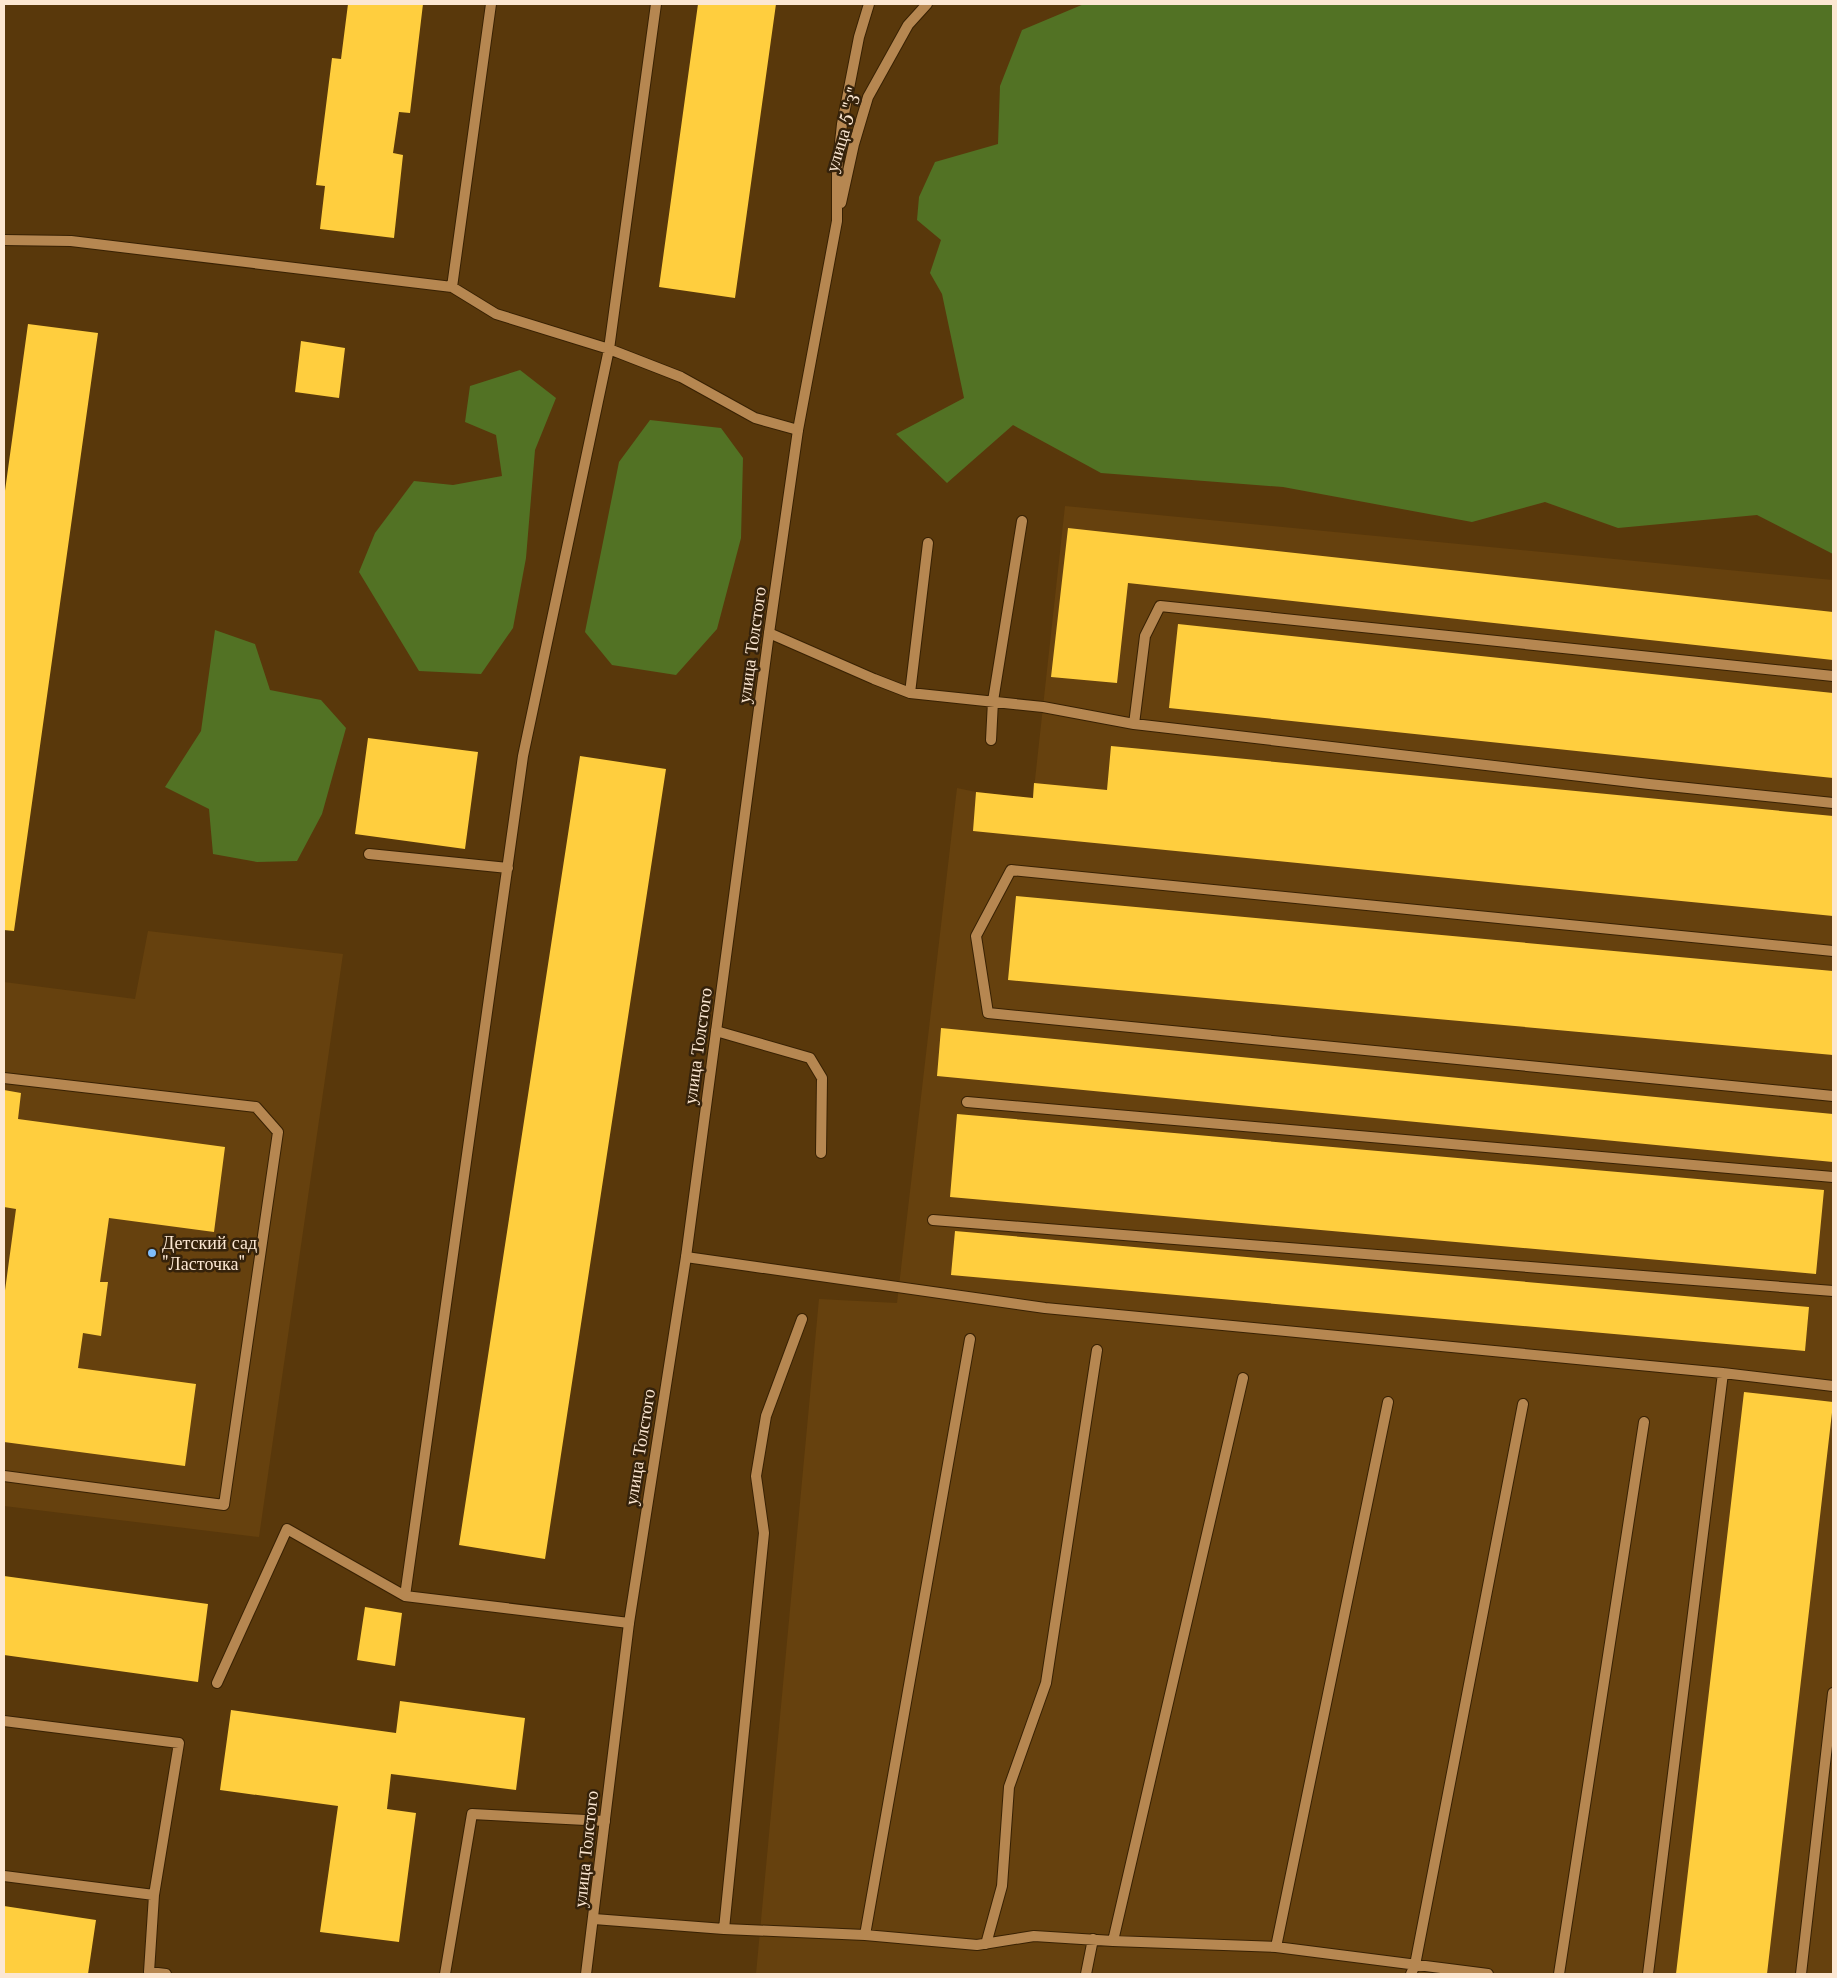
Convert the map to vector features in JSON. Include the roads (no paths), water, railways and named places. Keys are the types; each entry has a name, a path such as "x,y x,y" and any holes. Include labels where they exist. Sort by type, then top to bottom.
{"street":[{"path":"452,287 491,4"},
{"path":"406,1596 523,756 609,349 656,4"},
{"name":"улица 5 \"З\"","path":"842,124 859,37 869,4"},
{"name":"улица 5 \"З\"","path":"837,221 854,144 868,97 908,25 927,4"},
{"name":"улица Толстого","path":"586,1974 629,1623 686,1257 798,430 837,221 837,171 842,124"},
{"path":"4,240 71,241 452,287 496,314 609,349 681,377 755,418 798,430"},
{"path":"991,740 994,701 1022,520"},
{"path":"910,693 928,543"},
{"path":"1134,724 1145,636 1160,606 1833,676"},
{"path":"769,633 910,693 1043,707 1134,724 1833,804"},
{"path":"369,854 508,868"},
{"path":"1833,951 1011,870 976,936 988,1012 1833,1096"},
{"path":"716,1032 810,1058 822,1078 820,1153"},
{"path":"4,1078 256,1107 278,1132 224,1506 4,1476"},
{"path":"967,1102 1833,1177"},
{"path":"933,1220 1833,1291"},
{"path":"686,1257 1045,1308 1722,1373 1833,1386"},
{"path":"724,1929 764,1533 756,1476 766,1416 802,1319"},
{"path":"865,1935 970,1339"},
{"path":"986,1944 1002,1886 1009,1787 1046,1683 1098,1350"},
{"path":"1648,1974 1722,1373"},
{"path":"1112,1941 1243,1378"},
{"path":"1276,1948 1388,1402"},
{"path":"1413,1970 1523,1404"},
{"path":"1559,1974 1644,1422"},
{"path":"217,1684 287,1529 406,1596 629,1623"},
{"path":"1801,1974 1833,1693"},
{"path":"4,1721 179,1743 154,1895 148,1973 166,1974"},
{"path":"445,1974 472,1814 605,1821"},
{"path":"4,1876 154,1895"},
{"path":"594,1920 724,1929 865,1935 977,1945 1034,1936 1276,1948 1413,1970 1488,1974"},
{"path":"1086,1974 1093,1939"}],"place":[{"name":"Детский сад \"Ласточка\"","path":"152,1253"}]}
